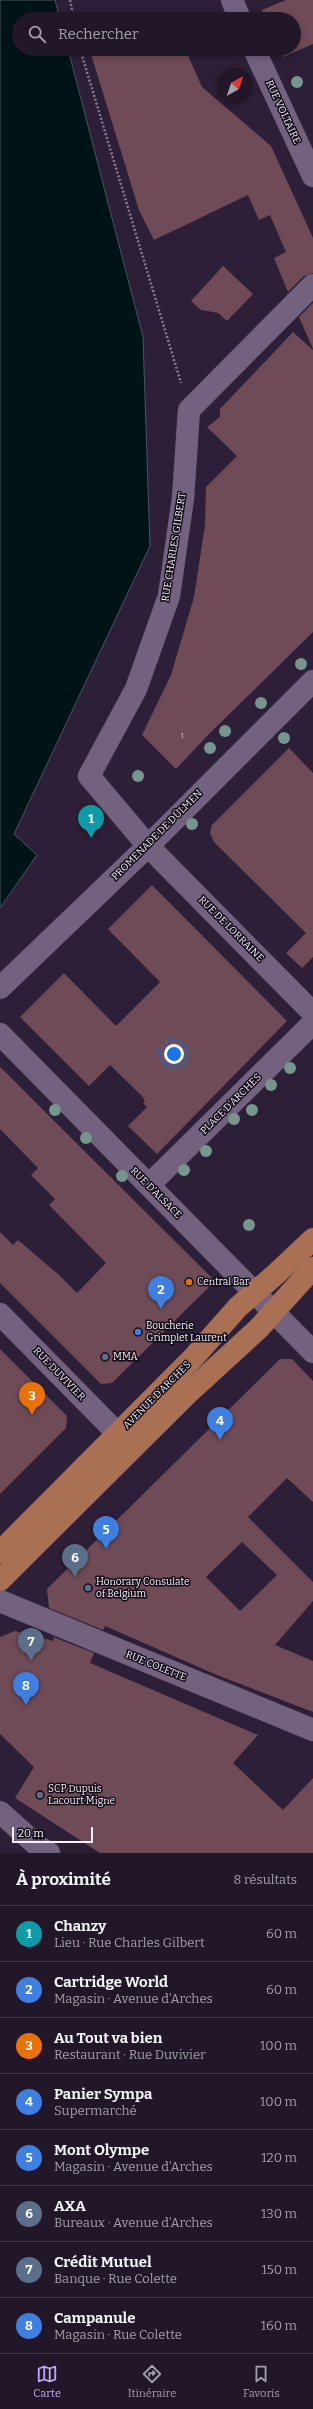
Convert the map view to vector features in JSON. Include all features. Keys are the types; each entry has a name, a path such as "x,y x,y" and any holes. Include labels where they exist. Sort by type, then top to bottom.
{"main road":[{"name":"AVENUE D'ARCHES","path":"0,1552 193,1358 238,1307 313,1239"},
{"name":"AVENUE D'ARCHES","path":"0,1580 186,1395 234,1353 274,1312 313,1268"}],"street":[{"path":"232,0 237,12"},
{"name":"RUE VOLTAIRE","path":"257,56 313,176"},
{"path":"189,410 313,285"},
{"name":"RUE CHARLES GILBERT","path":"148,846 89,776 136,689 169,596 183,498 189,410"},
{"name":"PROMENADE DE DÜLMEN","path":"0,988 148,846 313,681"},
{"name":"RUE DE LORRAINE","path":"148,846 313,1013"},
{"name":"PLACE D'ARCHES","path":"149,1185 313,1023"},
{"name":"RUE D'ALSACE","path":"0,1034 313,1352"},
{"name":"RUE DUVIVIER","path":"0,1314 118,1434"},
{"name":"RUE COLETTE","path":"0,1601 313,1730"},
{"path":"0,1812 48,1853"}],"path":[{"path":"70,0 73,12"},
{"path":"82,56 189,410"}],"shaded area":[{"path":"0,0 55,0 58,12 12,12 12,56 70,56 143,337 150,546 14,834 37,855 0,908"}],"building":[{"path":"286,0 313,0 313,44 301,49 301,12 263,12 262,10"},
{"path":"92,56 188,56 202,87 217,100 217,104 222,104 271,146 313,238 313,273 304,276 288,292 274,258 286,252 270,215 259,220 248,195 154,240 139,210"},
{"path":"223,266 253,294 227,321 218,313 201,310 191,301"},
{"path":"313,303 313,349 299,317"},
{"path":"293,332 313,350 313,632 208,735 176,769 142,735 171,675 194,597 205,525 206,487 237,456 207,427 220,417 220,409"},
{"path":"289,748 313,773 313,957 302,968 286,953 306,933 214,842 210,833 212,825"},
{"path":"152,885 287,1021 157,1154 128,1126 147,1107 143,1103 145,1102 143,1097 110,1065 89,1086 20,1017 64,973 116,1026 160,982 108,929"},
{"path":"0,1067 215,1281 112,1383 101,1384 0,1283 0,1232 13,1245 18,1240 59,1275 77,1293 106,1263 49,1205 55,1199 31,1175 38,1168 0,1129"},
{"path":"0,1349 67,1416 66,1428 0,1494"},
{"path":"280,1359 292,1359 313,1381 313,1502 287,1478 248,1517 313,1582 313,1601 275,1645 313,1661 313,1712 217,1675 105,1626 103,1630 49,1608 47,1589","holes":["242,1542 277,1575 240,1611 206,1577"]},
{"path":"15,1631 54,1641 53,1637 94,1653 90,1663 258,1735 233,1763 283,1810 313,1778 313,1853 100,1853 15,1798 34,1767 0,1734 0,1637"}],"place":[{"name":"Chanzy","path":"91,838"},
{"name":"Central Bar","path":"189,1282"},
{"name":"Cartridge World","path":"161,1309"},
{"name":"Boucherie Grimplet Laurent","path":"138,1332"},
{"name":"MMA","path":"105,1357"},
{"name":"Au Tout va bien","path":"32,1415"},
{"name":"Panier Sympa","path":"220,1440"},
{"name":"Mont Olympe","path":"106,1549"},
{"name":"AXA","path":"75,1577"},
{"name":"Honorary Consulate of Belgium","path":"88,1588"},
{"name":"Crédit Mutuel","path":"31,1661"},
{"name":"Campanule","path":"26,1705"},
{"name":"SCP Dupuis Lacourt Migne","path":"40,1795"}]}
